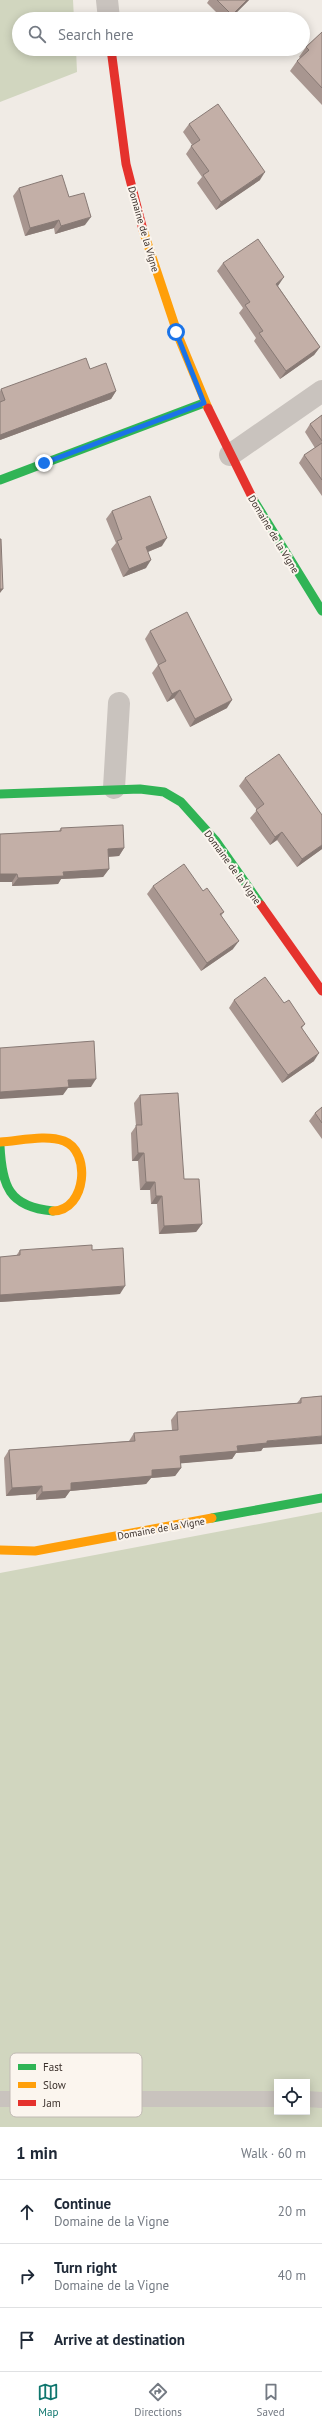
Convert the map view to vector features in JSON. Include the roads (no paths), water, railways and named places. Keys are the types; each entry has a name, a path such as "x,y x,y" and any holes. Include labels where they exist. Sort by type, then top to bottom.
{"street":[{"path":"107,0 108,12"},
{"name":"Domaine de la Vigne","path":"112,56 116,98 126,164 137,211 176,332 204,403 230,455 280,548 322,611"},
{"path":"230,455 322,391"},
{"path":"0,480 204,403"},
{"path":"114,788 119,703"},
{"name":"Domaine de la Vigne","path":"0,794 114,788 164,792 181,802 193,813 216,841 322,992"},
{"path":"0,1142 62,1140 75,1149 82,1171 78,1196 72,1204 61,1211 41,1212 19,1201 7,1188 2,1172 0,1146"},
{"name":"Domaine de la Vigne","path":"0,1550 11,1552 35,1551 322,1498"}],"lane":[{"path":"142,2099 274,2099"},
{"path":"310,2099 322,2100"}]}
